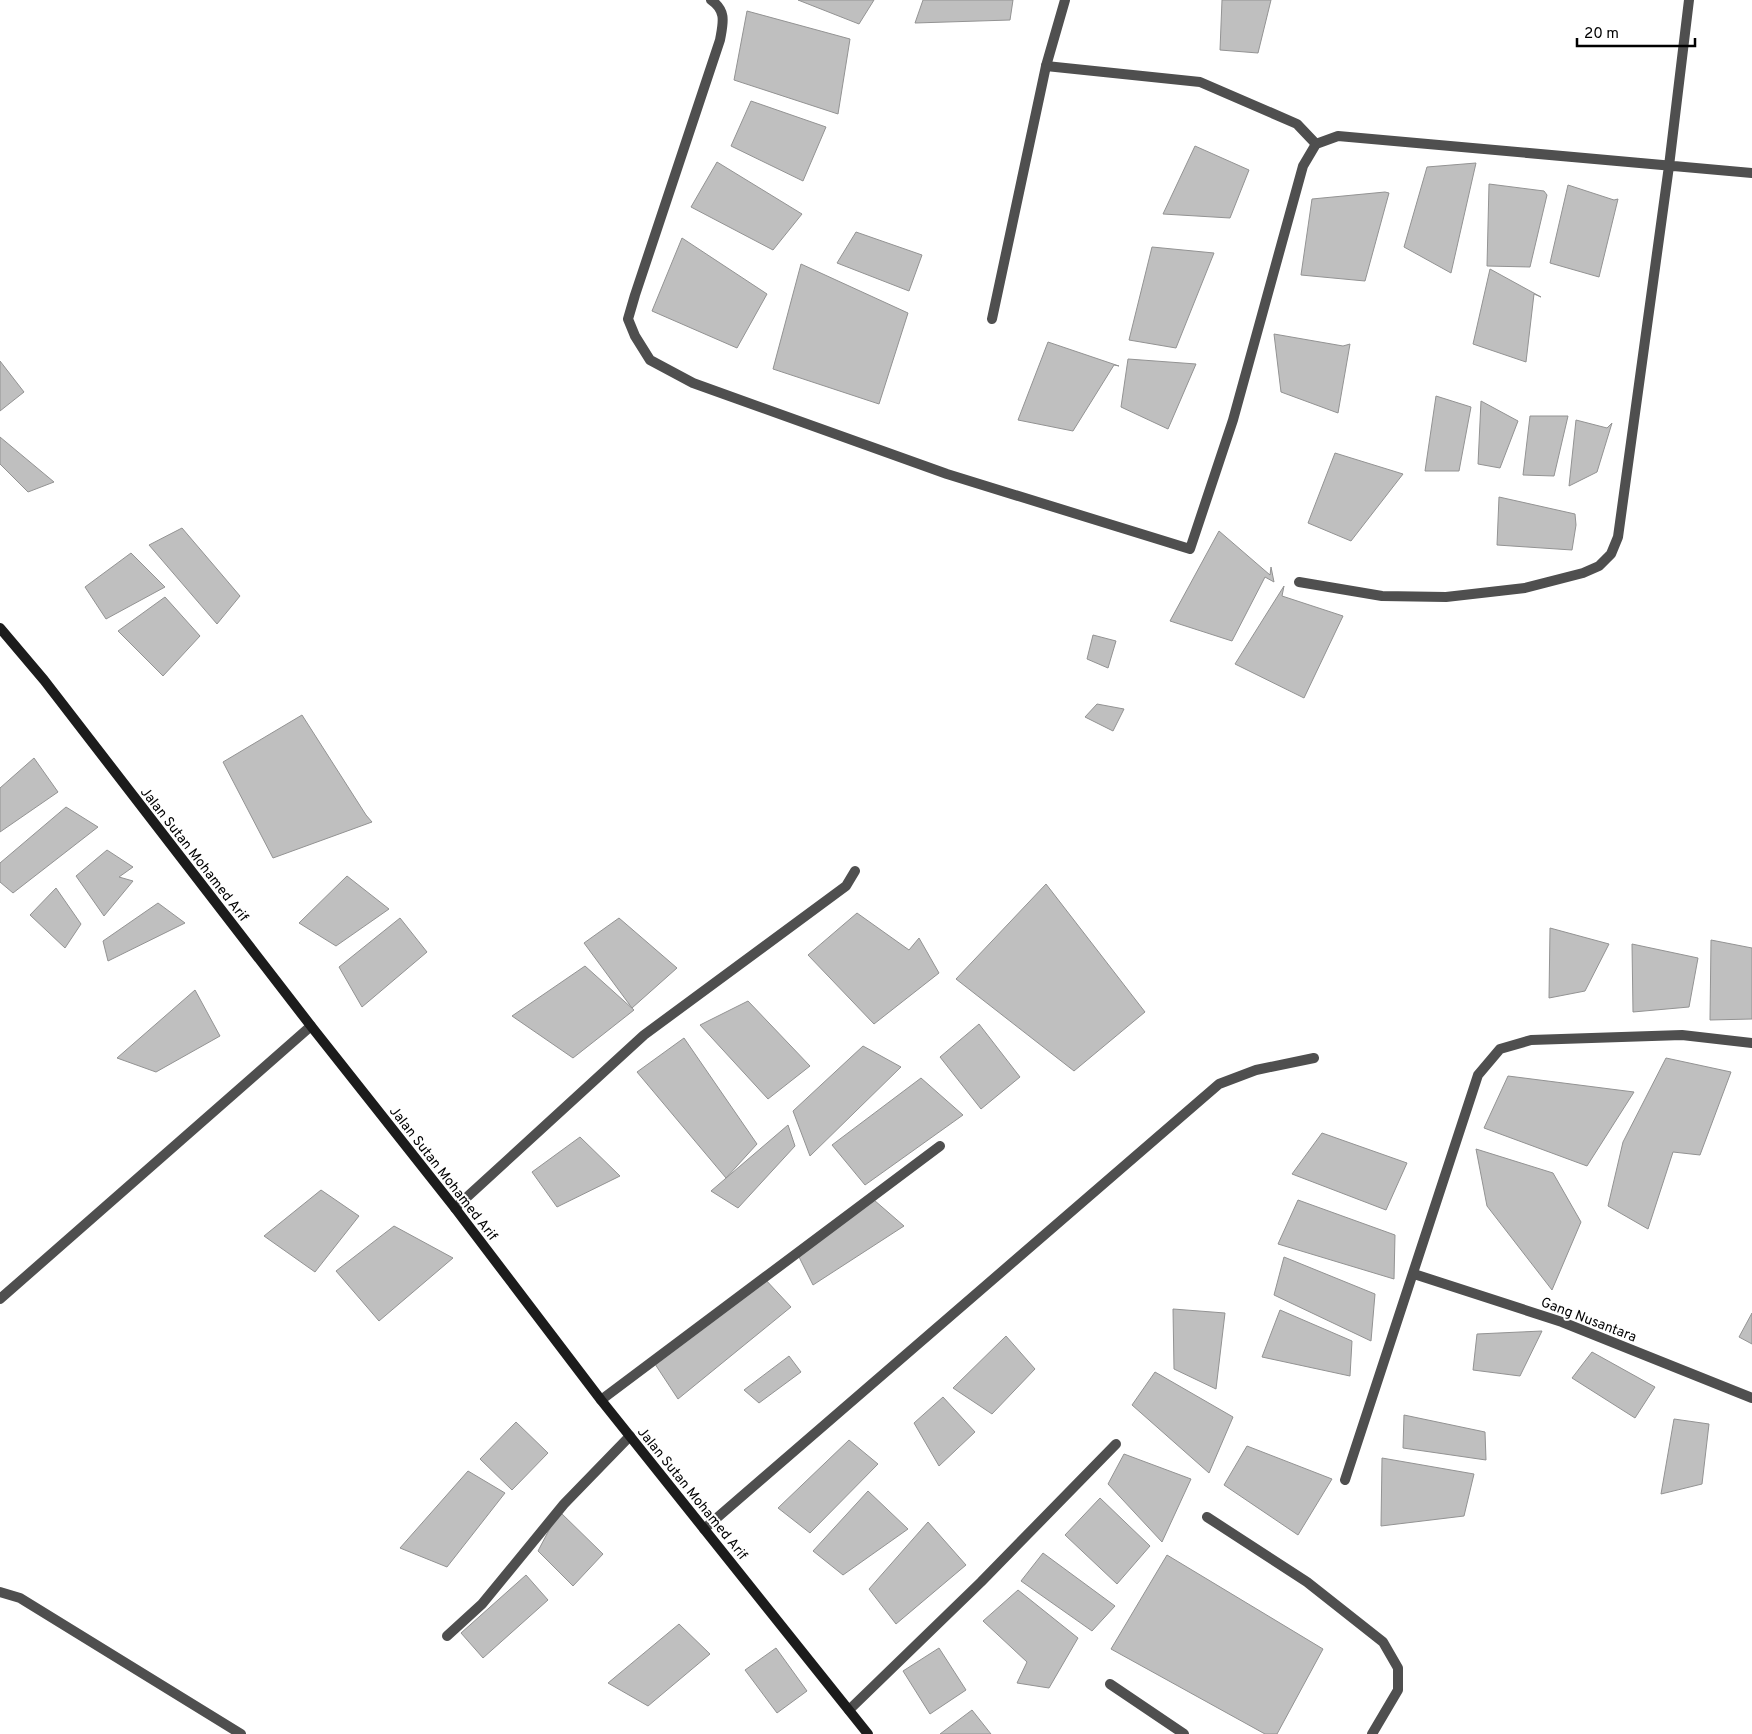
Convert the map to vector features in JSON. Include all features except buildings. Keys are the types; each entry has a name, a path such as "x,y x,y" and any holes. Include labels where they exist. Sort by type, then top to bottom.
{"street":[{"path":"711,0 719,6 724,18 720,40 628,319 635,336 650,360 693,383 947,474 1190,550 1219,457 1233,420 1303,166 1316,144 1338,136 1752,173"},
{"path":"992,319 1046,66 1065,0"},
{"path":"1299,582 1382,596 1446,596 1533,586 1583,573 1599,566 1611,554 1618,537 1669,166 1689,0"},
{"path":"1046,66 1200,82 1297,124 1316,144"},
{"name":"Jalan Sutan Mohamed Arif","path":"0,628 44,680 311,1026 455,1208 601,1400 868,1734"},
{"path":"455,1208 644,1035 846,886 855,871"},
{"path":"0,1299 311,1026"},
{"path":"1345,1480 1478,1076 1500,1049 1531,1040 1682,1034 1752,1042"},
{"path":"704,1529 1219,1084 1256,1070 1314,1058"},
{"path":"601,1400 940,1146"},
{"name":"Gang Nusantara","path":"1414,1274 1562,1322 1752,1398"},
{"path":"447,1636 482,1604 564,1504 630,1436"},
{"path":"849,1710 981,1582 1116,1444"},
{"path":"1207,1517 1307,1582 1382,1642 1398,1668 1398,1690 1372,1734"},
{"path":"0,1592 20,1598 241,1734"},
{"path":"1110,1684 1184,1734"}]}
